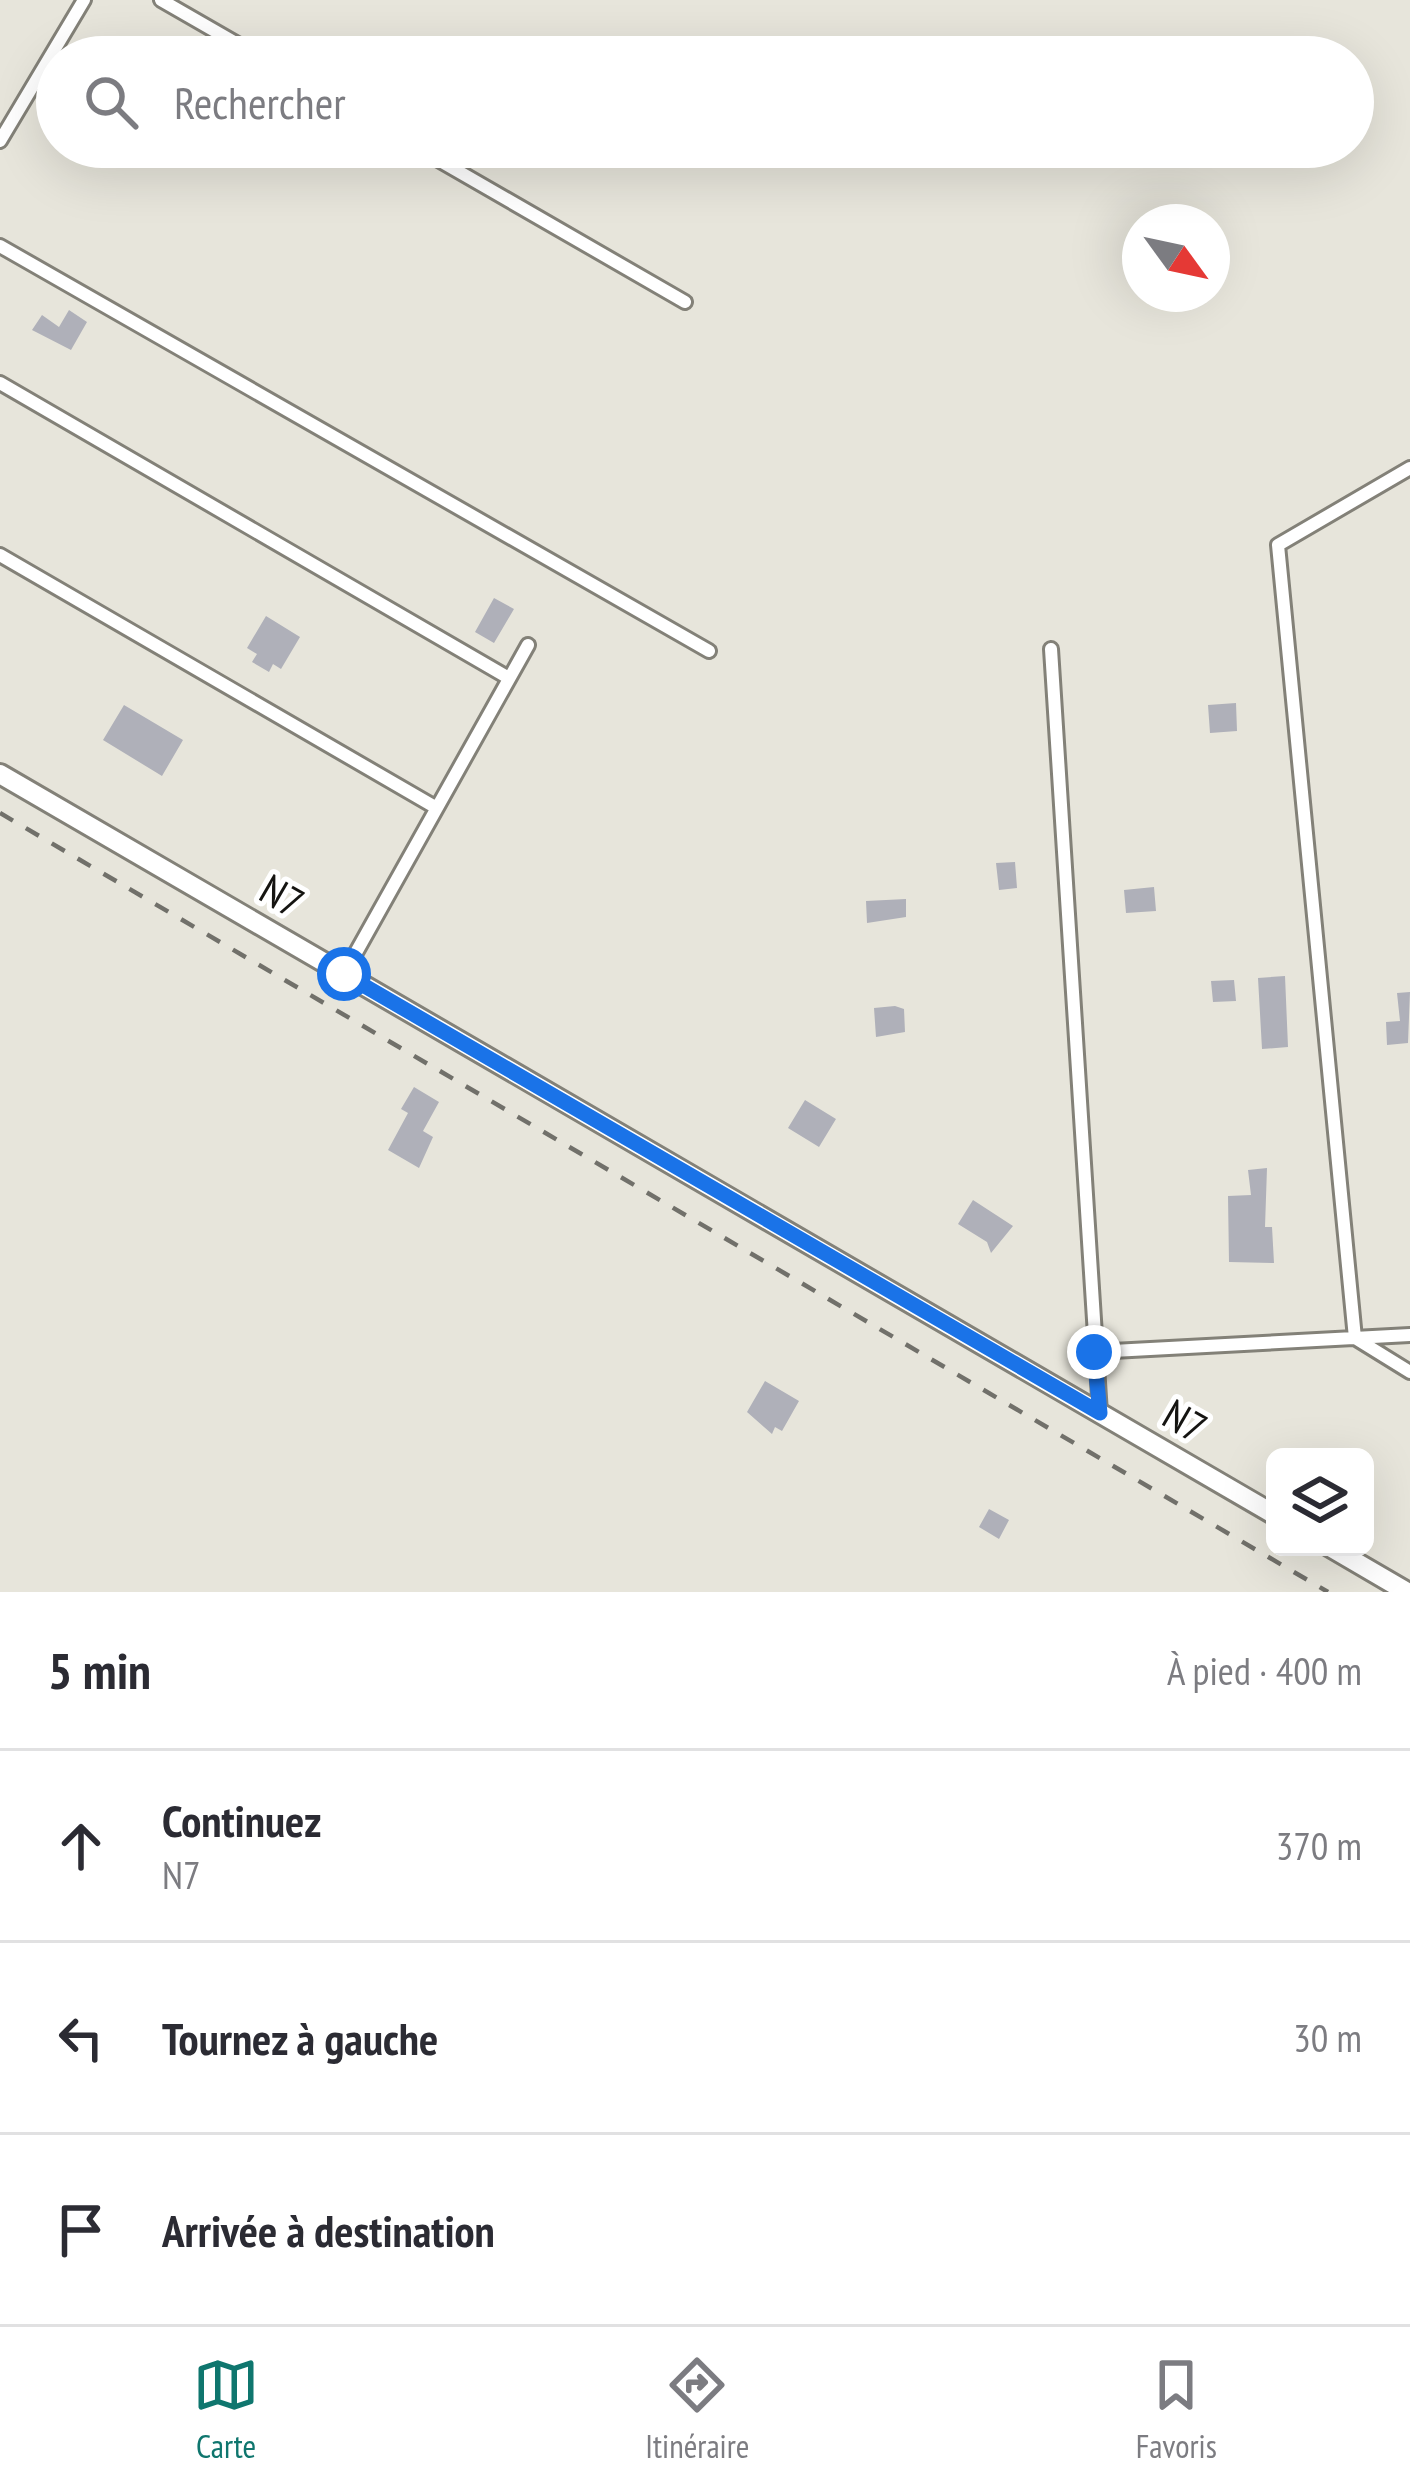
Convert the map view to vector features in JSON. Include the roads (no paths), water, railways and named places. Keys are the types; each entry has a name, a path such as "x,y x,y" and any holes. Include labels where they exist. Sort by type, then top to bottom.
{"main road":[{"name":"N7","path":"0,774 1266,1510"},
{"path":"1345,1556 1407,1592"}],"street":[{"path":"63,36 84,0"},
{"path":"161,0 224,36"},
{"path":"0,141 36,81"},
{"path":"452,168 685,302"},
{"path":"0,246 709,651"},
{"path":"0,383 507,677"},
{"path":"1355,1338 1278,544 1410,468"},
{"path":"0,555 435,807"},
{"path":"344,974 527,645"},
{"path":"1051,649 1100,1413"},
{"path":"1094,1352 1410,1335"},
{"path":"1355,1338 1410,1372"}],"railway":[{"path":"0,813 1328,1592"}]}
